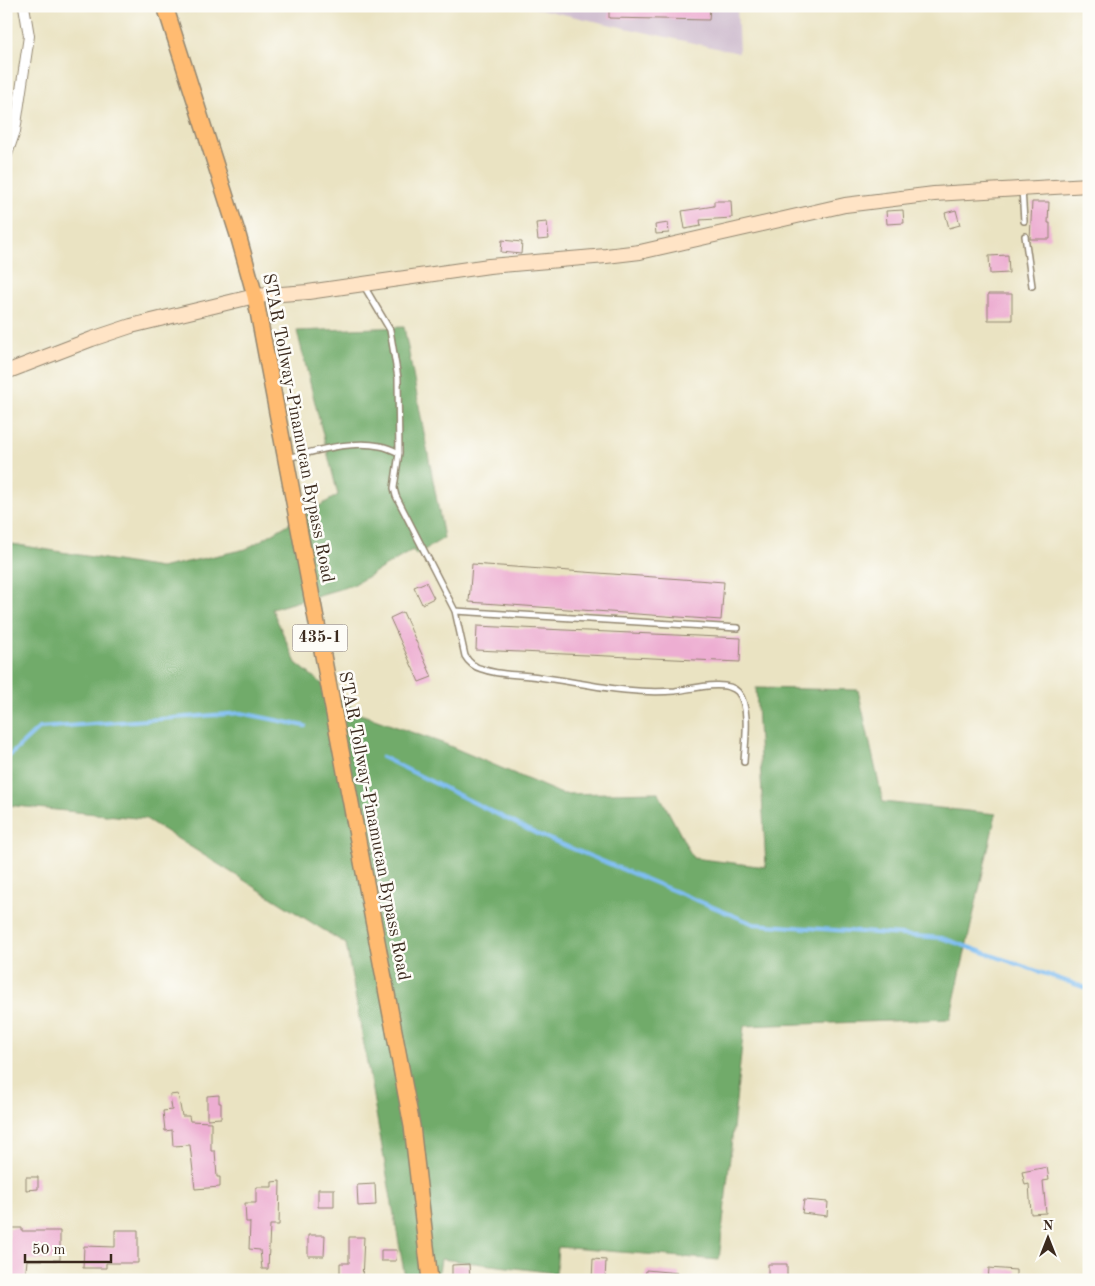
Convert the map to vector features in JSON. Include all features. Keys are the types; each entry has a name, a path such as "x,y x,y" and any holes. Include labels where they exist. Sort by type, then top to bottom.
{"main road":[{"name":"STAR Tollway-Pinamucan Bypass Road","path":"165,6 238,236 255,296 412,1126 430,1280"}],"street":[{"path":"6,157 16,131 29,36 24,6"},
{"path":"6,372 131,326 255,296 308,292 489,266 640,252 845,205 934,194 1089,184"}],"lane":[{"path":"1022,188 1024,221"},
{"path":"1025,236 1032,286"},
{"path":"363,283 390,330 398,378 399,453 394,488 396,496 454,610 465,656 468,661 490,672 539,676 591,686 641,691 673,691 722,685 734,688 741,697 745,714 744,762"},
{"path":"286,458 363,444 382,446 399,453"},
{"path":"454,610 738,628"}],"shaded area":[{"path":"526,6 737,6 739,53"}],"green space":[{"path":"404,327 444,538 416,555 413,550 353,585 272,609 296,663 360,714 445,744 562,794 658,792 693,858 766,867 756,688 858,690 883,802 996,814 950,1019 744,1026 719,1260 558,1247 556,1273 441,1259 438,1279 405,1277 346,944 146,819 6,805 6,543 160,568 246,549 338,495 297,331"}],"building":[{"path":"609,6 710,6 709,20 609,18"},
{"path":"714,201 731,201 732,218 700,220 701,226 685,229 682,211 714,206"},
{"path":"1032,202 1049,202 1048,223 1050,223 1050,239 1030,239"},
{"path":"903,210 904,223 887,224 886,211"},
{"path":"956,210 960,225 949,228 945,213"},
{"path":"547,222 549,239 538,240 536,223"},
{"path":"668,223 669,233 656,234 655,225"},
{"path":"502,240 522,242 521,254 501,252"},
{"path":"1008,255 1009,273 990,274 989,256"},
{"path":"988,294 1012,294 1012,320 988,320"},
{"path":"472,564 724,582 721,620 469,602"},
{"path":"426,582 434,598 422,604 414,587"},
{"path":"403,612 432,677 419,682 390,618"},
{"path":"477,626 741,638 740,662 476,650"},
{"path":"178,1094 182,1116 189,1116 190,1121 211,1122 211,1151 215,1151 217,1177 220,1177 220,1187 195,1189 190,1145 173,1146 172,1130 165,1131 163,1111 172,1110 170,1095"},
{"path":"219,1095 221,1118 207,1119 207,1096"},
{"path":"1047,1167 1049,1180 1043,1181 1046,1213 1031,1214 1029,1184 1025,1185 1022,1172"},
{"path":"26,1177 38,1177 38,1189 26,1190"},
{"path":"280,1181 279,1225 270,1225 268,1269 262,1269 260,1250 249,1249 250,1222 246,1222 245,1203 256,1203 256,1187 272,1187 272,1182"},
{"path":"375,1184 376,1205 358,1206 357,1185"},
{"path":"318,1189 334,1189 334,1207 318,1207"},
{"path":"804,1200 828,1202 827,1216 802,1213"},
{"path":"9,1228 22,1228 22,1231 60,1231 60,1260 27,1260 25,1280 8,1280"},
{"path":"115,1230 138,1230 138,1263 106,1263 106,1268 83,1268 84,1246 115,1247"},
{"path":"308,1235 325,1235 324,1256 308,1256"},
{"path":"349,1237 364,1237 362,1280 340,1280 340,1263 349,1263"},
{"path":"381,1250 397,1250 396,1261 381,1261"},
{"path":"593,1259 606,1260 605,1280 592,1280"},
{"path":"469,1264 470,1280 452,1280 452,1265"},
{"path":"768,1264 787,1264 787,1280 768,1280"},
{"path":"989,1268 1016,1270 1016,1280 988,1280"},
{"path":"646,1270 679,1273 679,1280 645,1280"}],"waterway":[{"path":"6,759 39,728 241,713 305,726"},
{"path":"382,757 537,834 754,924 942,938 1089,989"}]}
